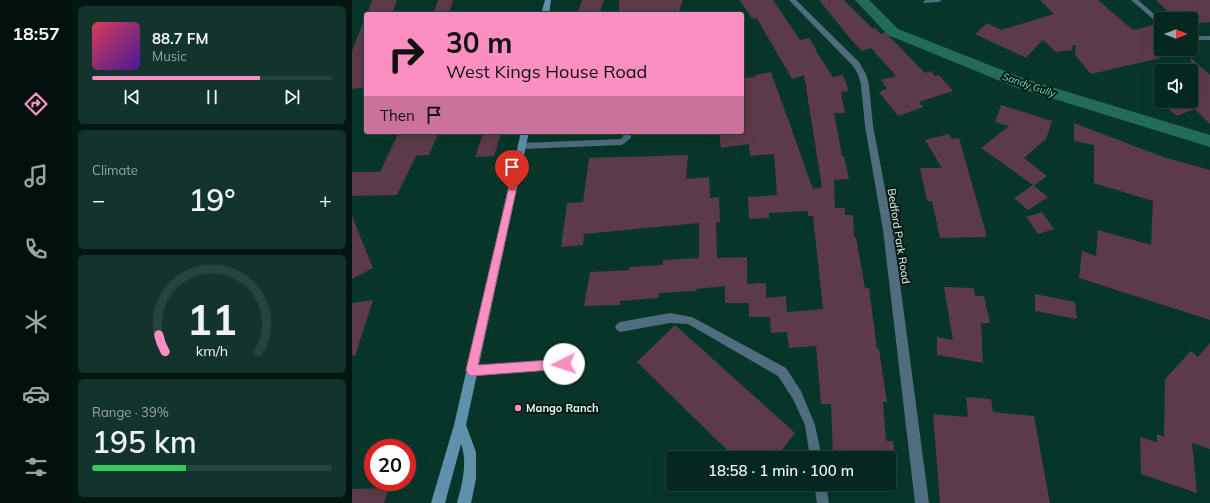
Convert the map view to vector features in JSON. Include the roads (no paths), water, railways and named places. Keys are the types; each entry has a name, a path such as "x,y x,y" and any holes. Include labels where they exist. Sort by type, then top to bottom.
{"main road":[{"path":"545,12 548,0"},
{"path":"438,503 460,425 525,134"},
{"path":"460,425 470,452 470,479 464,503"}],"street":[{"name":"Bedford Park Road","path":"792,0 856,64 862,74 865,85 869,126 888,230 922,503"},
{"path":"926,2 939,0"},
{"path":"1134,0 1154,18"},
{"path":"1198,38 1210,38"}],"lane":[{"path":"522,146 615,143 622,142 627,138 627,134"},
{"path":"620,327 670,318 689,320 782,372 797,395 810,425 815,451"},
{"path":"471,370 564,364"},
{"path":"821,491 823,503"}],"waterway":[{"name":"Sandy Gully","path":"862,0 893,32 1020,83 1210,141"}],"place":[{"name":"Mango Ranch","path":"518,408"}]}
